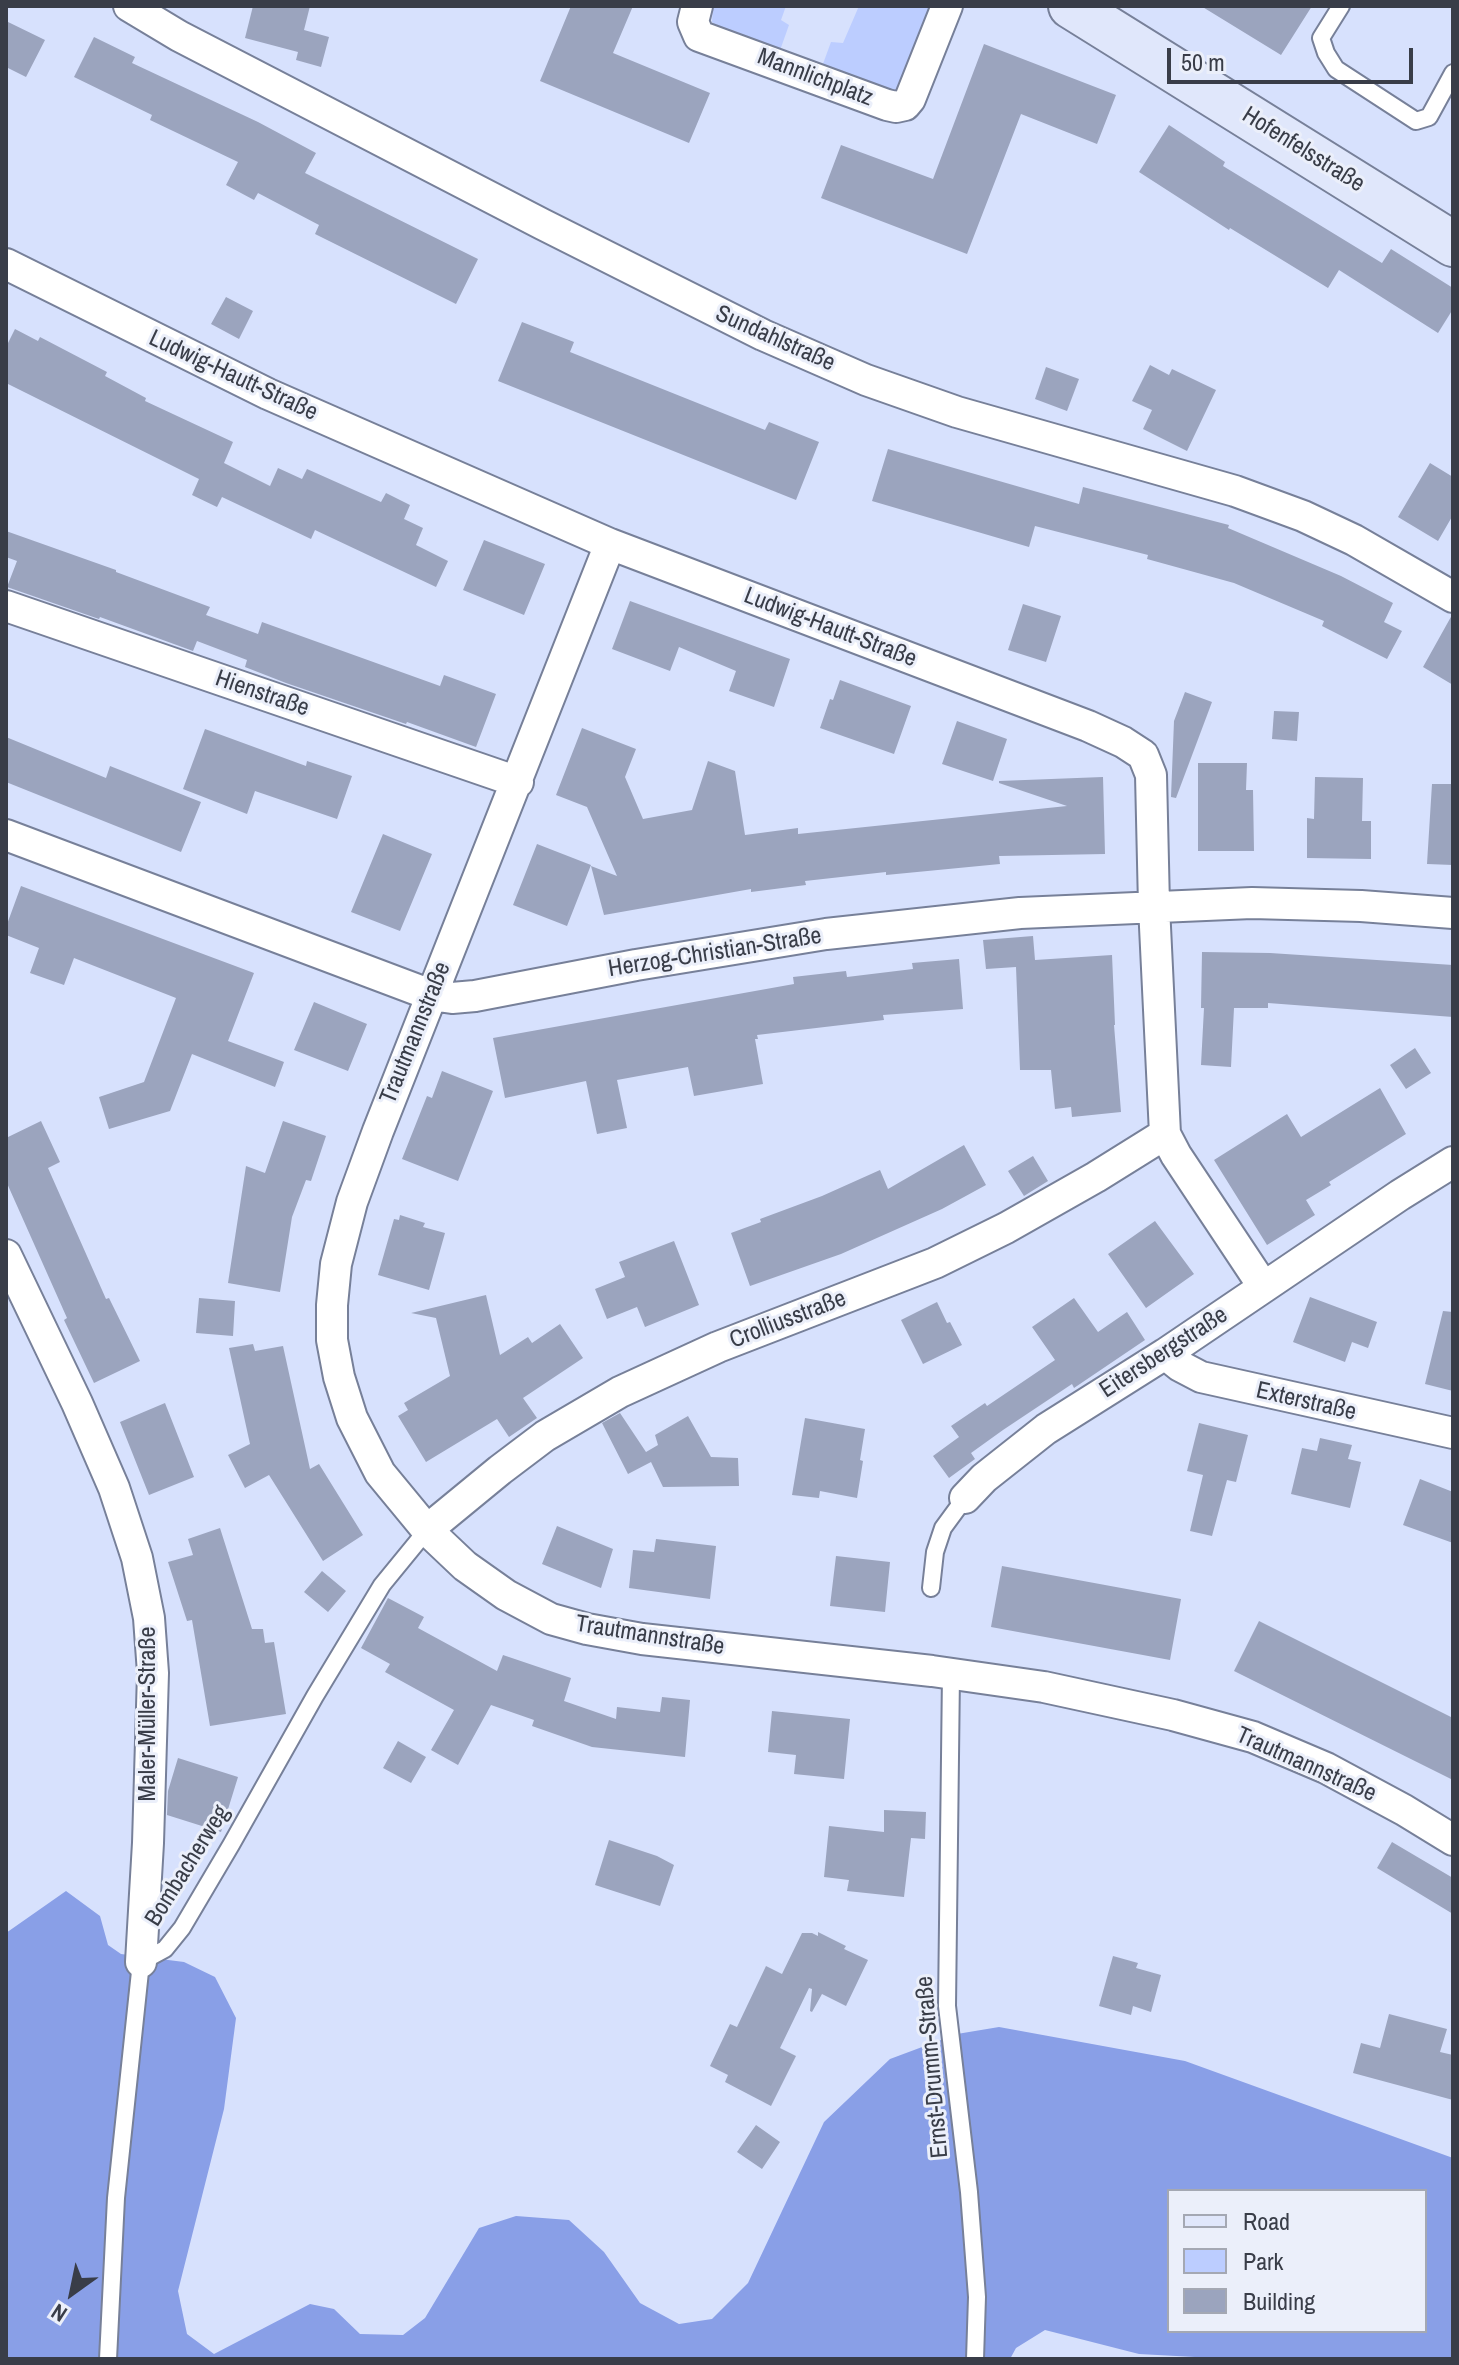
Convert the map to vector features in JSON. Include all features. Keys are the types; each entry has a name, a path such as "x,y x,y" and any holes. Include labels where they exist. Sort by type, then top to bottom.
{"main road":[{"name":"Hofenfelsstraße","path":"1071,6 1453,244"}],"street":[{"name":"Sundahlstraße","path":"129,6 179,36 438,171 763,335 866,380 957,412 1235,491 1303,516 1354,540 1453,597"},
{"name":"Mannlichplatz","path":"697,6 693,22 699,36 896,107 905,105 910,99 947,6"},
{"name":"Ludwig-Hautt-Straße","path":"6,264 268,394 610,544 1088,726 1143,755 1151,775 1165,1134"},
{"name":"Trautmannstraße","path":"610,544 352,1202 336,1264 332,1340 339,1377 352,1418 380,1473 427,1530 465,1566 506,1595 551,1619 642,1639 1044,1687 1173,1715 1253,1737 1326,1768 1453,1840"},
{"name":"Hienstraße","path":"6,606 518,782"},
{"name":"Herzog-Christian-Straße","path":"6,835 431,995 452,998 826,934 1020,913 1252,903 1453,913"},
{"path":"1165,1134 1263,1286"},
{"name":"Crolliusstraße","path":"427,1530 545,1436 620,1392 705,1352 935,1263 1006,1228 1165,1134"},
{"name":"Eitersbergstraße","path":"965,1498 984,1478 1046,1429 1165,1354 1453,1162"},
{"name":"Maler-Müller-Straße","path":"6,1255 114,1488 137,1558 149,1618 153,1673 141,1962"},
{"name":"Exterstraße","path":"1165,1354 1201,1377 1453,1433"}],"lane":[{"path":"1341,6 1321,38 1336,69 1416,121 1429,117 1453,73"},
{"name":"Eitersbergstraße","path":"931,1588 935,1552 943,1528 965,1498"},
{"name":"Bombacherweg","path":"141,1962 165,1949 182,1928 382,1585 427,1530"},
{"name":"Ernst-Drumm-Straße","path":"951,1674 947,2006 969,2192 976,2282 975,2359"},
{"path":"108,2359 116,2198 141,1962"}],"green space":[{"path":"713,6 786,6 781,20 789,25 778,56 724,33 712,22"},
{"path":"859,6 934,6 904,85 894,95 820,72 831,42 843,43"}],"shaded area":[{"path":"66,1891 100,1916 108,1945 121,1954 184,1962 215,1977 236,2018 224,2109 178,2291 187,2334 214,2354 310,2304 334,2309 360,2334 403,2335 425,2318 479,2228 516,2216 569,2220 604,2252 640,2303 679,2324 712,2319 748,2283 824,2122 890,2059 957,2034 999,2027 1185,2061 1453,2158 1453,2359 1232,2359 1139,2354 1045,2330 1016,2348 1010,2359 6,2359 6,1933"}],"building":[{"path":"253,6 310,6 304,30 329,37 321,67 296,60 298,52 245,38"},
{"path":"571,6 633,6 613,53 710,93 689,143 540,81"},
{"path":"1201,6 1312,6 1281,55"},
{"path":"6,21 45,40 26,77 6,67"},
{"path":"94,37 135,57 132,63 316,153 305,173 478,259 456,304 315,234 319,225 258,193 254,200 226,185 238,162 150,120 152,115 74,77"},
{"path":"984,44 1116,95 1097,144 1021,114 967,254 821,198 841,145 933,179"},
{"path":"1169,125 1225,162 1223,166 1382,263 1391,249 1453,288 1453,309 1438,333 1339,270 1328,288 1139,172"},
{"path":"226,297 253,311 239,339 211,324"},
{"path":"522,322 574,342 570,352 765,430 769,422 819,442 796,500 498,381"},
{"path":"15,329 38,341 40,337 107,372 105,376 146,398 145,401 233,442 224,463 270,486 278,468 302,479 307,469 381,502 386,493 410,505 404,519 423,528 416,545 448,561 436,587 315,530 311,539 222,497 217,507 192,495 199,479 6,383 6,347"},
{"path":"1150,365 1169,375 1172,369 1216,390 1187,451 1143,429 1152,410 1132,401"},
{"path":"1046,367 1079,379 1067,411 1035,399"},
{"path":"888,449 1079,504 1083,487 1229,525 1228,528 1341,576 1393,603 1384,622 1402,631 1387,659 1322,626 1324,621 1234,583 1147,559 1148,555 1035,526 1029,547 872,501"},
{"path":"1430,463 1453,477 1453,515 1438,541 1398,517"},
{"path":"6,531 210,607 206,615 258,634 262,622 440,686 444,675 496,694 476,747 286,683 245,667 247,660 197,641 193,651 7,587 17,561 6,557"},
{"path":"484,540 545,564 524,615 463,590"},
{"path":"630,601 790,659 774,707 729,691 736,671 679,647 670,671 612,649"},
{"path":"1023,604 1061,616 1046,662 1008,650"},
{"path":"1453,615 1453,685 1423,667"},
{"path":"840,680 911,706 894,754 820,728"},
{"path":"1185,692 1212,702 1176,798 1171,797 1174,721"},
{"path":"1274,711 1299,712 1297,741 1272,739"},
{"path":"957,721 1007,739 993,781 942,764"},
{"path":"582,728 636,749 625,777 643,819 692,810 708,761 735,771 745,835 798,828 798,834 1067,806 999,781 1103,777 1105,854 999,856 1000,864 805,881 806,885 751,892 751,889 604,915 591,866 617,876 587,807 556,795"},
{"path":"205,729 306,766 307,761 352,776 337,819 255,791 247,814 183,789"},
{"path":"6,737 106,778 110,766 201,802 181,852 6,782"},
{"path":"1198,763 1247,763 1246,790 1253,790 1254,851 1198,851"},
{"path":"1315,777 1363,778 1362,821 1371,821 1371,859 1307,858 1307,818 1314,819"},
{"path":"1432,784 1453,784 1453,865 1427,864"},
{"path":"383,834 432,854 400,931 351,912"},
{"path":"537,844 591,865 567,926 513,905"},
{"path":"21,886 254,973 228,1041 284,1062 275,1087 192,1054 170,1111 109,1129 99,1097 144,1082 176,998 74,958 64,985 30,973 39,948 6,935"},
{"path":"1033,936 1035,960 1112,955 1121,1112 1072,1117 1071,1107 1055,1109 1051,1070 1020,1070 1016,967 986,969 983,940"},
{"path":"1202,952 1270,953 1453,965 1453,1017 1268,1003 1268,1008 1234,1008 1231,1067 1201,1065 1204,1008 1201,1008"},
{"path":"959,959 963,1009 883,1015 884,1020 757,1035 758,1039 755,1039 763,1084 694,1096 688,1067 617,1080 627,1128 597,1134 586,1081 505,1098 493,1038 794,984 793,977 846,971 847,977 913,969 912,963"},
{"path":"314,1002 367,1024 348,1071 294,1050"},
{"path":"1415,1048 1431,1073 1406,1089 1390,1065"},
{"path":"442,1071 493,1091 458,1181 402,1159 427,1096 432,1098"},
{"path":"1380,1088 1406,1134 1306,1200 1315,1215 1267,1245 1214,1160 1287,1114 1301,1137"},
{"path":"41,1121 60,1162 48,1168 106,1299 109,1298 140,1361 94,1383 6,1181 6,1138"},
{"path":"283,1121 326,1136 311,1181 306,1180 292,1217 280,1292 228,1283 246,1166 265,1173"},
{"path":"964,1145 986,1185 942,1209 841,1254 750,1286 731,1233 880,1170 888,1189"},
{"path":"1033,1156 1048,1181 1024,1196 1008,1171"},
{"path":"400,1215 425,1223 423,1227 445,1233 429,1290 378,1275 394,1219 399,1220"},
{"path":"1155,1221 1194,1274 1146,1308 1108,1254"},
{"path":"674,1241 699,1305 645,1327 637,1307 607,1319 595,1289 625,1277 619,1262"},
{"path":"486,1295 500,1355 528,1337 532,1343 560,1324 583,1358 523,1398 537,1418 509,1437 497,1419 426,1462 398,1416 408,1410 404,1403 450,1376 436,1318 411,1313"},
{"path":"1310,1297 1377,1322 1368,1348 1352,1342 1345,1362 1293,1342"},
{"path":"199,1298 235,1301 233,1336 196,1333"},
{"path":"1074,1298 1098,1332 1127,1312 1145,1340 1074,1388 1072,1384 1003,1430 971,1453 975,1459 949,1478 933,1456 959,1437 951,1426 985,1403 987,1406 1055,1360 1032,1327"},
{"path":"937,1302 962,1345 923,1364 901,1320"},
{"path":"1443,1311 1453,1312 1453,1391 1425,1384"},
{"path":"253,1344 255,1351 283,1346 310,1469 319,1464 363,1535 323,1561 269,1475 245,1488 228,1455 250,1444 229,1348"},
{"path":"165,1403 194,1477 149,1495 120,1422"},
{"path":"620,1413 646,1452 658,1445 655,1435 688,1416 711,1457 738,1458 739,1486 663,1487 651,1462 628,1474 602,1423"},
{"path":"805,1418 865,1429 857,1498 820,1491 819,1498 792,1495"},
{"path":"1199,1423 1248,1435 1236,1482 1227,1480 1212,1536 1190,1531 1203,1475 1187,1471"},
{"path":"1320,1438 1352,1445 1348,1459 1361,1462 1350,1508 1291,1494 1302,1448 1317,1451"},
{"path":"1420,1479 1453,1492 1453,1543 1403,1525"},
{"path":"557,1526 613,1549 601,1588 542,1564"},
{"path":"220,1528 252,1629 263,1629 265,1643 274,1642 286,1714 210,1726 192,1620 187,1621 168,1562 193,1555 188,1539"},
{"path":"656,1539 716,1546 710,1599 629,1588 633,1550 654,1552"},
{"path":"836,1556 890,1562 885,1612 830,1606"},
{"path":"1002,1566 1181,1599 1170,1660 991,1627"},
{"path":"322,1571 346,1591 328,1612 304,1592"},
{"path":"388,1598 424,1617 418,1628 497,1671 503,1655 571,1678 564,1701 616,1719 617,1707 660,1712 662,1697 690,1700 685,1757 592,1747 532,1726 534,1720 491,1705 458,1765 431,1750 454,1710 385,1672 390,1664 361,1648"},
{"path":"1259,1621 1453,1718 1453,1780 1234,1671"},
{"path":"772,1711 850,1719 844,1779 794,1774 796,1755 768,1752"},
{"path":"398,1741 426,1757 411,1783 383,1768"},
{"path":"178,1758 238,1777 221,1832 167,1815 168,1791"},
{"path":"884,1810 926,1812 925,1839 911,1838 904,1897 847,1891 849,1880 824,1877 829,1826 884,1832"},
{"path":"609,1840 674,1865 660,1906 595,1885"},
{"path":"1392,1842 1453,1878 1453,1914 1377,1868"},
{"path":"818,1932 868,1960 846,2006 822,1994 812,2012 812,1989 809,1988 780,2048 796,2056 771,2106 725,2082 728,2075 710,2066 730,2024 737,2027 766,1966 782,1974 802,1933 818,1936"},
{"path":"1113,1956 1138,1963 1136,1968 1161,1975 1151,2012 1133,2006 1131,2015 1099,2006"},
{"path":"1389,2014 1447,2029 1440,2052 1453,2055 1453,2100 1353,2073 1361,2043 1380,2048"},
{"path":"756,2125 780,2142 762,2169 737,2152"}]}
